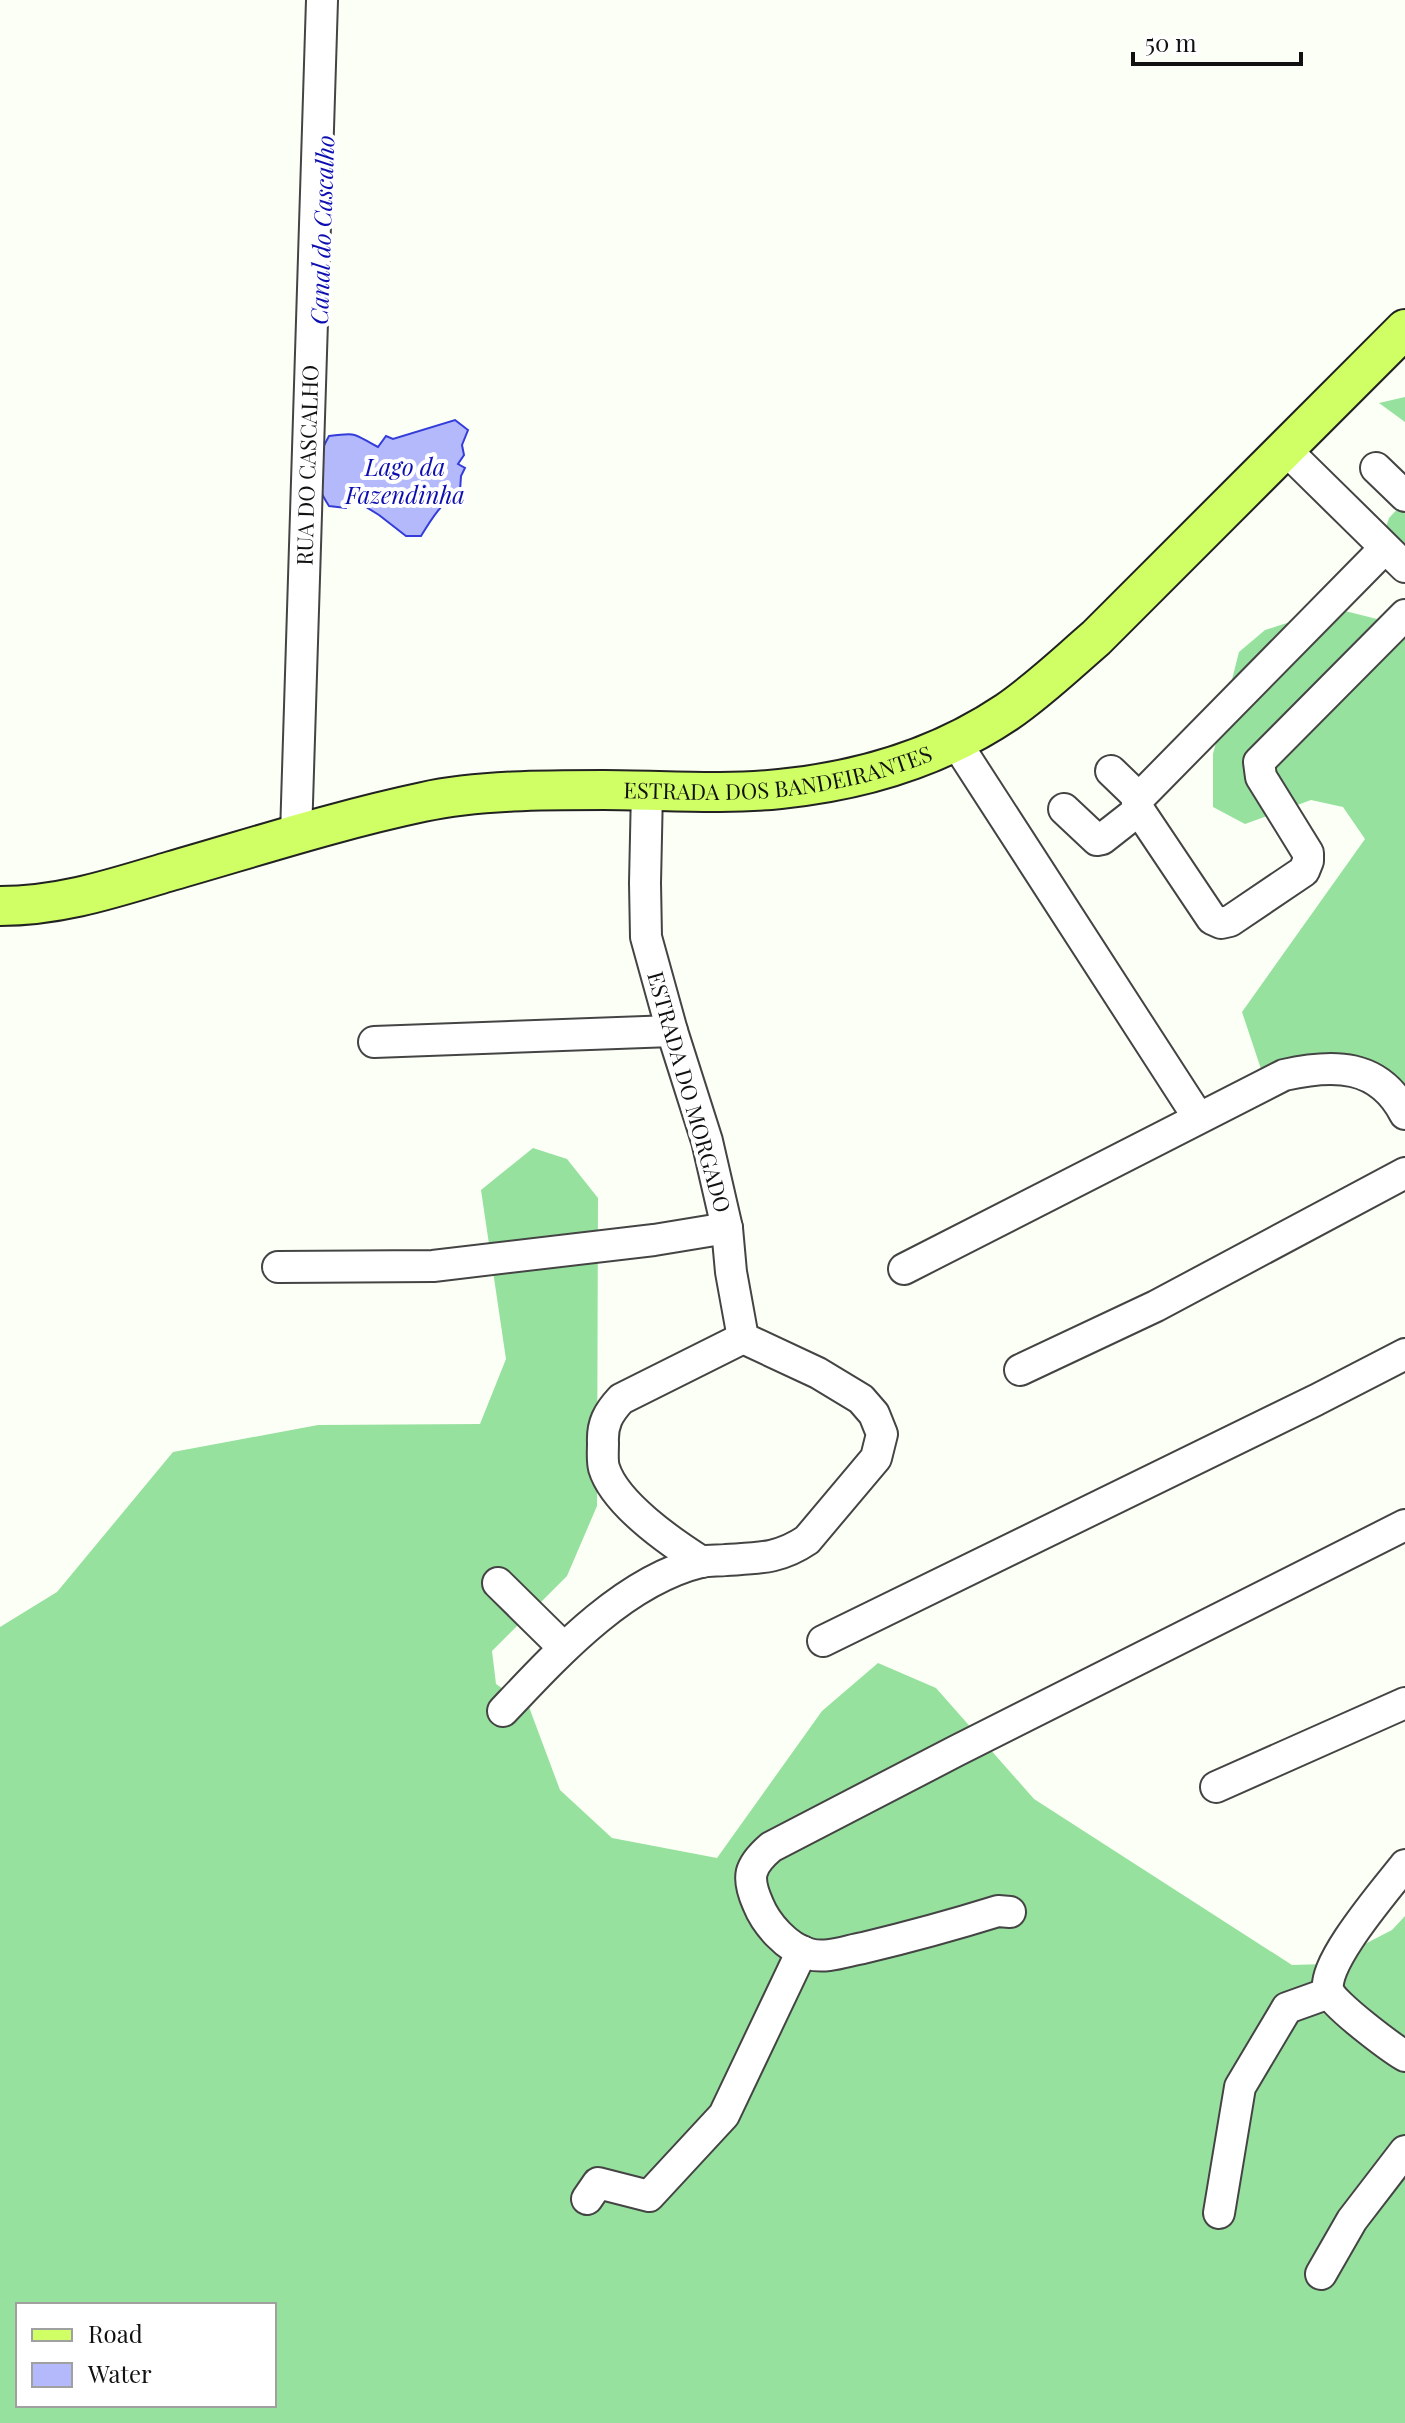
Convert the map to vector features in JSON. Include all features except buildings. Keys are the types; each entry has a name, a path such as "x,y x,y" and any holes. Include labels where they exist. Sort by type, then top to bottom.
{"main road":[{"name":"ESTRADA DOS BANDEIRANTES","path":"0,906 72,900 296,835 427,801 549,790 778,789 839,781 881,770 964,736 1007,711 1041,686 1096,638 1405,329"}],"street":[{"name":"RUA DO CASCALHO","path":"296,835 322,0"},
{"path":"1064,809 1097,840 1102,839 1395,558 1285,449"},
{"path":"1376,468 1405,496"},
{"path":"1111,771 1139,804 1212,919 1221,923 1230,921 1304,871 1308,861 1308,853 1261,777 1259,762 1405,615"},
{"path":"964,736 1206,1113"},
{"name":"ESTRADA DO MORGADO","path":"647,790 646,937 707,1141 727,1228 743,1338"},
{"path":"374,1042 672,1031"},
{"path":"904,1269 1284,1075 1312,1069 1346,1068 1368,1076 1404,1108"},
{"path":"1020,1370 1156,1306 1405,1173"},
{"path":"278,1267 433,1266 654,1240 727,1228"},
{"path":"503,1711 564,1648 631,1594 702,1562 773,1558 807,1540 876,1458 882,1434 874,1414 861,1399 818,1373 743,1338 621,1399 608,1412 603,1438 604,1466 613,1487 670,1542 702,1562"},
{"path":"823,1641 1405,1354"},
{"path":"1010,1912 998,1911 927,1933 833,1955 810,1955 779,1935 762,1915 750,1888 751,1871 758,1858 771,1847 1405,1525"},
{"path":"498,1583 564,1648"},
{"path":"1216,1787 1405,1703"},
{"path":"1405,1865 1393,1899 1360,1921 1327,1982 1329,1993 1385,2044 1405,2056"},
{"path":"587,2199 598,2183 649,2196 724,2115 802,1951"},
{"path":"1219,2213 1240,2087 1287,2008 1329,1993"},
{"path":"1321,2274 1352,2220 1405,2151"}],"green space":[{"path":"1405,397 1405,422 1379,403"},
{"path":"1405,501 1405,571 1378,552 1389,518"},
{"path":"1333,608 1405,626 1405,1086 1378,1095 1323,1067 1261,1069 1242,1012 1365,839 1343,807 1311,800 1245,824 1213,807 1213,754 1239,652 1265,630"},
{"path":"533,1148 567,1159 598,1198 597,1506 567,1576 492,1651 496,1684 529,1707 560,1790 612,1838 717,1858 822,1711 878,1663 936,1688 1034,1799 1292,1965 1326,1964 1392,1930 1405,1916 1405,2423 0,2423 0,1627 57,1592 173,1452 318,1425 480,1424 506,1359 481,1190"}],"water":[{"name":"Lago da Fazendinha","path":"455,420 468,430 462,445 464,455 458,464 465,468 460,491 443,505 421,536 406,536 353,499 346,508 329,506 316,479 316,471 329,436 355,435 378,447 386,436 393,439"}],"water label":[{"name":"Canal do Cascalho","path":"323,230"}]}
